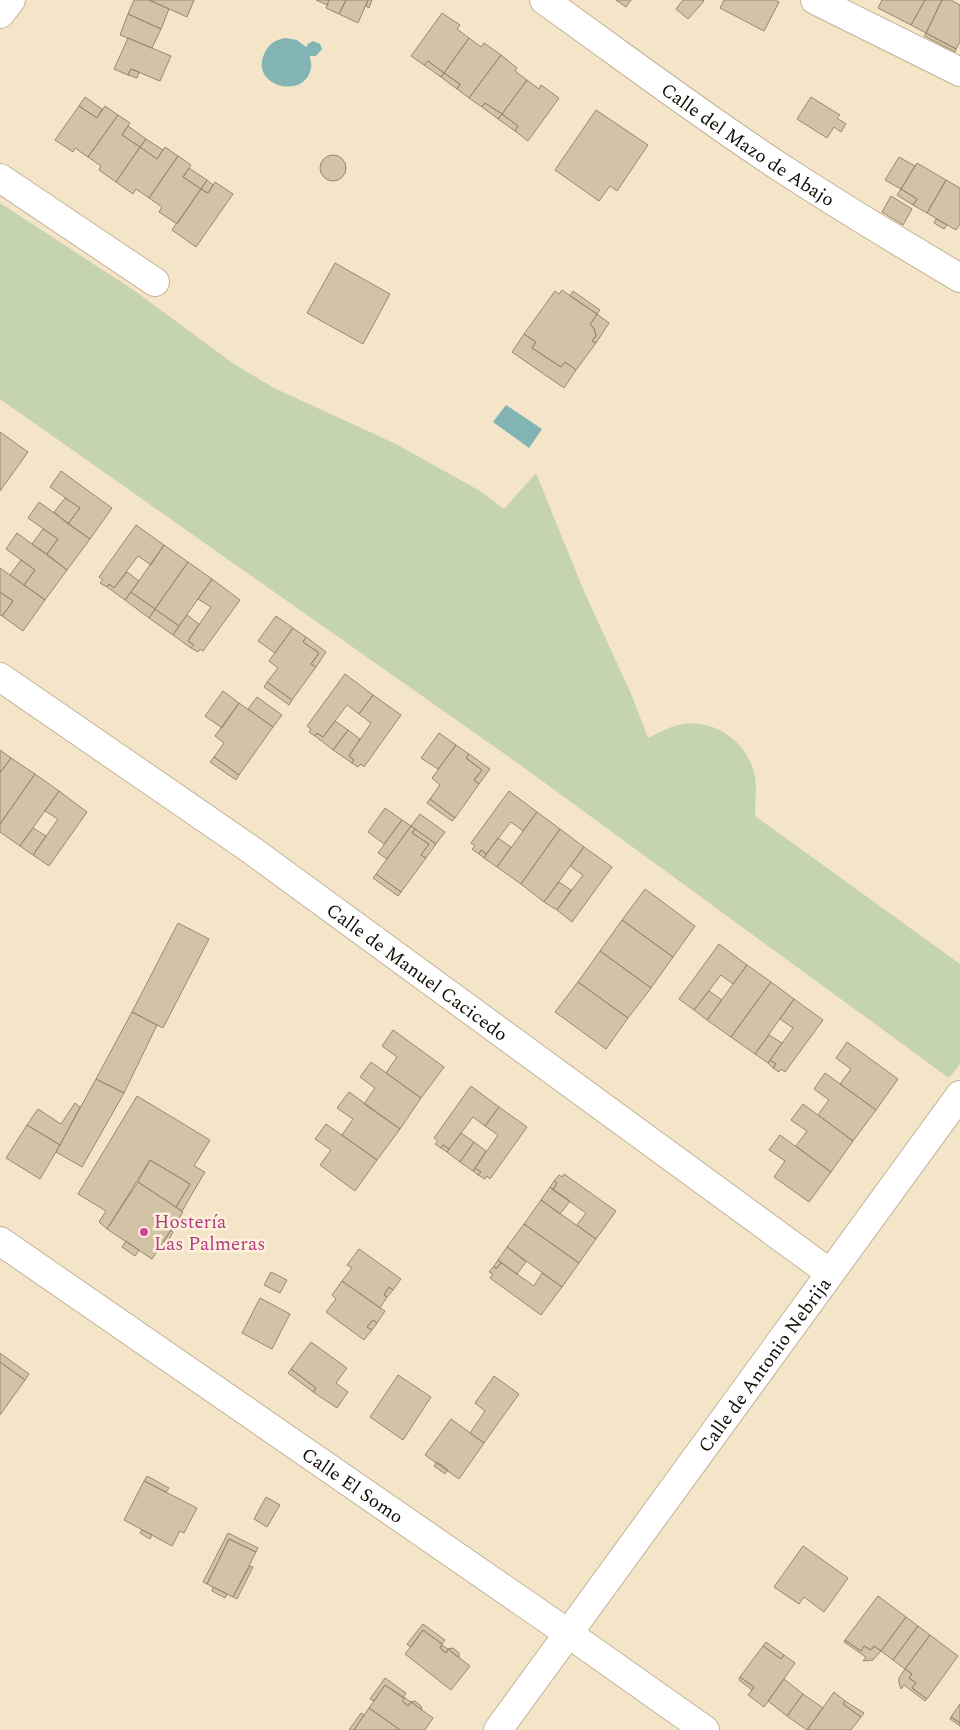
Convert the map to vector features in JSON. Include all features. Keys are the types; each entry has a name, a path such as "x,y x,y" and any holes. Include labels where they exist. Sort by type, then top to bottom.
{"street":[{"path":"0,14 11,0"},
{"name":"Calle del Mazo de Abajo","path":"544,0 785,171 862,220 960,278"},
{"path":"815,0 960,72"},
{"path":"0,178 155,282"},
{"name":"Calle de Manuel Cacicedo","path":"0,677 250,849 759,1223 830,1273"},
{"name":"Calle de Antonio Nebrija","path":"498,1730 960,1095"},
{"name":"Calle El Somo","path":"0,1241 705,1730"}],"green space":[{"path":"0,203 132,289 234,364 274,388 396,444 480,491 504,509 536,473 583,589 632,696 648,738 684,724 709,726 720,730 730,737 739,745 752,765 756,782 755,816 960,964 960,1064 949,1078 523,767 0,399"}],"water":[{"path":"285,38 297,40 306,47 313,41 320,44 322,49 316,56 310,56 311,66 307,78 300,84 281,86 272,82 265,76 262,67 263,57 269,46 277,40"},
{"path":"506,405 542,429 529,448 493,422"}],"building":[{"path":"134,0 149,0 169,9 161,29 128,14"},
{"path":"149,0 194,0 187,17"},
{"path":"316,0 329,0 327,5"},
{"path":"329,0 346,0 339,14 326,8"},
{"path":"346,0 368,0 358,23 339,14"},
{"path":"368,0 372,0 369,8 366,6"},
{"path":"616,0 631,0 626,7"},
{"path":"683,0 704,1 688,19 676,9"},
{"path":"724,0 775,0 779,2 764,31 720,8"},
{"path":"882,0 925,0 911,25 878,8"},
{"path":"925,0 942,0 926,33 911,25"},
{"path":"942,0 951,0 960,5 960,42 956,49 926,33"},
{"path":"442,13 460,25 457,29 469,38 444,73 428,61 424,65 411,56"},
{"path":"128,14 161,29 152,48 120,35"},
{"path":"926,33 956,49 955,52 924,36"},
{"path":"128,38 171,56 160,81 131,69 128,75 114,69"},
{"path":"469,38 481,47 484,43 501,55 469,98 457,89 460,84 444,73"},
{"path":"501,55 517,68 515,71 527,80 502,114 485,103 482,107 469,98"},
{"path":"428,61 444,73 441,77 424,65"},
{"path":"131,69 139,72 137,78 128,75"},
{"path":"444,73 460,84 457,89 441,77"},
{"path":"527,80 539,89 541,85 559,98 528,141 515,131 518,126 502,114"},
{"path":"85,97 102,109 97,118 79,106"},
{"path":"811,97 840,115 837,118 846,124 841,132 834,127 827,138 797,119"},
{"path":"485,103 502,114 498,119 482,107"},
{"path":"79,106 97,118 105,106 118,115 88,157 75,148 73,152 55,140"},
{"path":"596,110 648,145 617,191 610,186 599,201 555,170"},
{"path":"502,114 518,126 515,131 498,119"},
{"path":"118,115 130,123 122,135 140,147 116,182 99,170 101,166 88,157"},
{"path":"128,126 146,139 140,147 122,135"},
{"path":"146,139 163,150 157,159 140,147"},
{"path":"140,147 157,159 165,147 178,156 149,198 136,189 133,194 116,182"},
{"path":"333,155 342,159 346,168 342,177 333,181 324,177 320,168 324,159"},
{"path":"178,156 191,165 183,177 201,189 177,224 159,212 162,207 149,198"},
{"path":"899,157 915,166 901,189 885,180"},
{"path":"917,163 946,180 927,213 913,205 917,199 901,189"},
{"path":"189,168 207,180 201,189 183,177"},
{"path":"207,180 213,185 208,193 201,189"},
{"path":"946,180 960,188 960,224 956,230 927,213"},
{"path":"215,182 233,194 196,247 172,230 201,189 208,193"},
{"path":"901,189 917,199 913,205 897,195"},
{"path":"891,196 912,209 903,225 882,212"},
{"path":"936,219 947,225 944,229 934,223"},
{"path":"335,263 390,294 363,344 307,313"},
{"path":"562,290 597,314 590,325 594,328 596,336 592,341 596,343 576,370 565,362 561,367 532,348 536,342 524,334 555,291 559,294"},
{"path":"573,291 600,310 597,314 570,296"},
{"path":"597,314 609,323 596,343 592,341 596,336 594,328 590,325"},
{"path":"524,334 536,342 532,348 561,367 565,362 576,370 564,388 512,352"},
{"path":"0,432 28,452 0,491"},
{"path":"61,471 112,508 90,539 68,524 80,508 50,487"},
{"path":"65,498 80,508 68,524 54,512"},
{"path":"39,502 90,539 67,570 47,554 58,539 28,518"},
{"path":"136,525 164,545 151,565 138,556 114,588 109,584 107,587 100,583 103,580 99,577"},
{"path":"43,529 58,539 47,554 32,544"},
{"path":"17,533 67,570 45,600 24,585 35,570 6,549"},
{"path":"164,545 188,562 155,609 131,592"},
{"path":"21,560 35,570 24,585 10,575"},
{"path":"188,562 212,579 179,626 155,609"},
{"path":"0,568 45,600 23,631 2,616 13,601 0,592"},
{"path":"127,572 139,581 125,600 107,587 109,584 114,588"},
{"path":"212,579 240,600 203,651 200,649 198,652 191,648 194,645 188,641 211,607 198,599"},
{"path":"0,592 13,601 2,616 0,615"},
{"path":"131,592 155,609 149,618 125,600"},
{"path":"155,609 179,626 173,635 149,618"},
{"path":"187,615 199,624 188,641 194,645 191,648 173,635"},
{"path":"276,616 293,628 275,653 258,641"},
{"path":"293,628 306,637 303,642 319,653 311,664 316,667 292,700 267,682 278,668 269,661"},
{"path":"306,637 326,652 316,667 311,664 319,653 303,642"},
{"path":"345,674 373,695 359,714 347,705 323,737 317,733 315,736 309,732 311,729 307,726"},
{"path":"267,682 292,700 289,705 264,687"},
{"path":"223,691 239,703 222,728 205,716"},
{"path":"373,695 401,715 364,767 361,764 358,767 352,763 354,760 349,756 371,723 359,714"},
{"path":"257,697 282,715 273,727 248,709"},
{"path":"239,703 273,727 239,775 214,757 224,743 215,736"},
{"path":"335,721 348,730 333,750 315,736 317,733 323,737"},
{"path":"348,730 360,739 349,756 354,760 352,763 333,750"},
{"path":"439,733 456,745 438,769 421,758"},
{"path":"456,745 469,754 466,758 482,770 474,780 479,784 455,818 430,799 440,785 432,778"},
{"path":"0,750 11,758 0,773"},
{"path":"469,754 490,769 479,784 474,780 482,770 466,758"},
{"path":"214,757 239,775 236,780 210,762"},
{"path":"11,758 35,774 0,824 0,773"},
{"path":"35,774 59,791 20,846 0,832 0,824"},
{"path":"59,791 87,812 49,866 33,855 58,819 45,811"},
{"path":"509,791 537,812 523,831 511,822 486,854 481,850 479,854 472,849 475,846 471,843"},
{"path":"430,799 455,818 452,821 427,803"},
{"path":"385,808 402,820 384,844 368,832"},
{"path":"537,812 560,829 521,884 497,867"},
{"path":"420,814 445,832 436,844 411,826"},
{"path":"402,820 411,826 387,859 378,853"},
{"path":"411,826 415,829 412,833 429,844 421,855 426,858 401,892 376,874"},
{"path":"33,828 46,836 33,855 20,846"},
{"path":"415,829 436,844 426,858 421,855 429,844 412,833"},
{"path":"560,829 584,847 544,902 521,884"},
{"path":"498,838 511,847 497,867 484,858"},
{"path":"584,847 612,867 572,922 557,910 583,875 570,866"},
{"path":"481,850 486,854 484,858 479,854"},
{"path":"376,874 401,892 398,896 373,878"},
{"path":"559,882 571,890 557,910 544,902"},
{"path":"645,889 695,926 673,957 622,920"},
{"path":"622,920 673,957 651,988 600,951"},
{"path":"178,923 209,939 163,1028 132,1012"},
{"path":"719,944 747,965 733,984 721,975 694,1010 679,999"},
{"path":"600,951 651,988 628,1018 578,982"},
{"path":"747,965 771,982 731,1037 707,1020"},
{"path":"578,982 628,1018 606,1049 555,1012"},
{"path":"771,982 794,999 755,1054 731,1037"},
{"path":"709,991 722,1000 707,1020 694,1010"},
{"path":"794,999 823,1020 785,1072 781,1069 779,1072 773,1068 776,1064 770,1060 793,1028 780,1019"},
{"path":"132,1012 157,1025 124,1093 96,1079"},
{"path":"393,1030 444,1067 421,1098 386,1073 397,1057 382,1046"},
{"path":"769,1035 782,1043 768,1063 755,1054"},
{"path":"847,1042 898,1079 876,1110 840,1084 851,1069 836,1058"},
{"path":"770,1060 776,1064 773,1068 768,1063"},
{"path":"371,1062 421,1098 400,1129 364,1104 375,1088 360,1077"},
{"path":"825,1073 876,1110 853,1141 818,1115 829,1100 814,1089"},
{"path":"96,1079 124,1093 82,1167 56,1152"},
{"path":"471,1086 499,1107 485,1126 473,1117 449,1149 443,1145 441,1148 435,1144 438,1141 434,1138"},
{"path":"349,1092 400,1129 377,1160 342,1135 353,1119 337,1108"},
{"path":"137,1096 210,1140 194,1166 205,1172 182,1211 176,1207 190,1184 150,1160 107,1229 99,1222 106,1211 78,1194"},
{"path":"75,1103 80,1107 60,1145 27,1125 38,1109 61,1124"},
{"path":"803,1104 853,1141 831,1172 796,1146 807,1131 791,1120"},
{"path":"499,1107 527,1127 490,1179 487,1176 485,1179 478,1175 481,1172 475,1168 498,1135 485,1126"},
{"path":"326,1124 377,1160 355,1191 320,1165 331,1150 315,1139"},
{"path":"27,1125 60,1145 40,1179 6,1158"},
{"path":"461,1133 474,1142 460,1162 447,1152"},
{"path":"780,1135 831,1172 809,1202 774,1177 785,1161 769,1150"},
{"path":"474,1142 486,1151 473,1171 460,1162"},
{"path":"443,1145 449,1149 447,1152 441,1148"},
{"path":"150,1160 190,1184 176,1207 138,1182"},
{"path":"475,1168 481,1172 478,1175 473,1171"},
{"path":"564,1174 616,1211 596,1239 577,1225 586,1213 553,1190 557,1183 554,1181 559,1175 562,1177"},
{"path":"554,1181 557,1183 553,1190 550,1187"},
{"path":"138,1182 183,1212 152,1259 107,1229"},
{"path":"550,1187 570,1201 560,1214 541,1200"},
{"path":"541,1200 596,1239 579,1263 524,1224"},
{"path":"524,1224 579,1263 562,1287 507,1247"},
{"path":"171,1230 173,1232 167,1243 164,1241"},
{"path":"126,1241 139,1250 135,1256 122,1247"},
{"path":"507,1247 526,1262 517,1274 498,1260"},
{"path":"359,1249 401,1279 393,1290 389,1287 384,1295 387,1297 380,1308 342,1281 352,1268 347,1265"},
{"path":"498,1260 501,1263 496,1269 494,1266"},
{"path":"501,1263 534,1286 542,1273 562,1287 541,1315 490,1278 493,1274 489,1272 494,1266 496,1269"},
{"path":"271,1272 287,1280 280,1293 264,1285"},
{"path":"342,1281 385,1311 377,1323 373,1320 367,1327 372,1330 364,1340 326,1312 336,1299 332,1295"},
{"path":"389,1287 393,1290 387,1297 384,1295"},
{"path":"260,1298 290,1314 272,1349 242,1333"},
{"path":"373,1320 377,1323 372,1330 367,1327"},
{"path":"311,1342 347,1368 336,1383 348,1392 337,1408 313,1392 316,1388 291,1369"},
{"path":"0,1353 29,1374 25,1380 0,1362"},
{"path":"0,1362 25,1380 0,1415"},
{"path":"291,1369 316,1388 313,1392 288,1373"},
{"path":"398,1375 431,1397 403,1440 370,1417"},
{"path":"494,1376 519,1394 484,1443 470,1433 485,1411 475,1403"},
{"path":"451,1419 484,1443 459,1479 425,1455"},
{"path":"437,1462 448,1470 445,1474 434,1466"},
{"path":"147,1476 169,1488 166,1492 144,1481"},
{"path":"144,1481 197,1508 184,1533 180,1531 172,1546 124,1520"},
{"path":"266,1497 280,1505 267,1527 254,1519"},
{"path":"142,1530 152,1535 150,1539 140,1533"},
{"path":"228,1533 258,1548 256,1552 229,1539 207,1584 203,1582"},
{"path":"229,1539 256,1552 233,1597 207,1584"},
{"path":"803,1546 848,1578 824,1612 804,1597 799,1604 774,1587"},
{"path":"250,1566 253,1567 237,1599 233,1597"},
{"path":"213,1587 227,1594 225,1598 212,1591"},
{"path":"878,1596 906,1617 881,1651 874,1646 871,1650 864,1646 861,1651 845,1640"},
{"path":"906,1617 918,1626 893,1660 881,1651"},
{"path":"423,1624 445,1640 442,1644 423,1630 411,1647 407,1644"},
{"path":"918,1626 930,1635 905,1669 893,1660"},
{"path":"423,1630 442,1644 440,1648 446,1653 448,1649 470,1666 451,1690 405,1654"},
{"path":"930,1635 958,1656 927,1699 912,1688 916,1683 909,1678 912,1674 905,1669"},
{"path":"845,1640 861,1651 864,1646 871,1650 874,1646 881,1651 873,1660 863,1661 866,1657 844,1642"},
{"path":"766,1642 784,1655 781,1659 763,1646"},
{"path":"442,1645 448,1649 446,1653 440,1648"},
{"path":"763,1646 781,1659 784,1655 795,1663 764,1707 748,1695 754,1687 740,1677"},
{"path":"453,1648 459,1653 459,1658 448,1649"},
{"path":"905,1669 912,1674 909,1678 916,1683 912,1688 927,1699 925,1701 904,1685 901,1689 899,1678"},
{"path":"740,1677 754,1687 752,1690 739,1680"},
{"path":"385,1678 406,1693 403,1698 385,1685 374,1701 370,1699"},
{"path":"784,1679 803,1694 787,1716 768,1701"},
{"path":"385,1685 405,1698 402,1701 408,1706 411,1702 433,1718 425,1730 400,1730 369,1708"},
{"path":"834,1692 845,1701 843,1704 861,1717 851,1730 807,1730"},
{"path":"803,1694 823,1708 807,1730 787,1716"},
{"path":"405,1698 411,1702 408,1706 402,1701"},
{"path":"415,1701 421,1706 422,1710 411,1702"},
{"path":"845,1701 864,1713 861,1717 843,1704"},
{"path":"960,1704 960,1723 951,1717"},
{"path":"369,1708 400,1730 354,1730"},
{"path":"361,1713 364,1715 354,1730 349,1730"},
{"path":"951,1717 960,1723 960,1726 950,1719"}],"place":[{"name":"Hostería Las Palmeras","path":"144,1232"}]}
